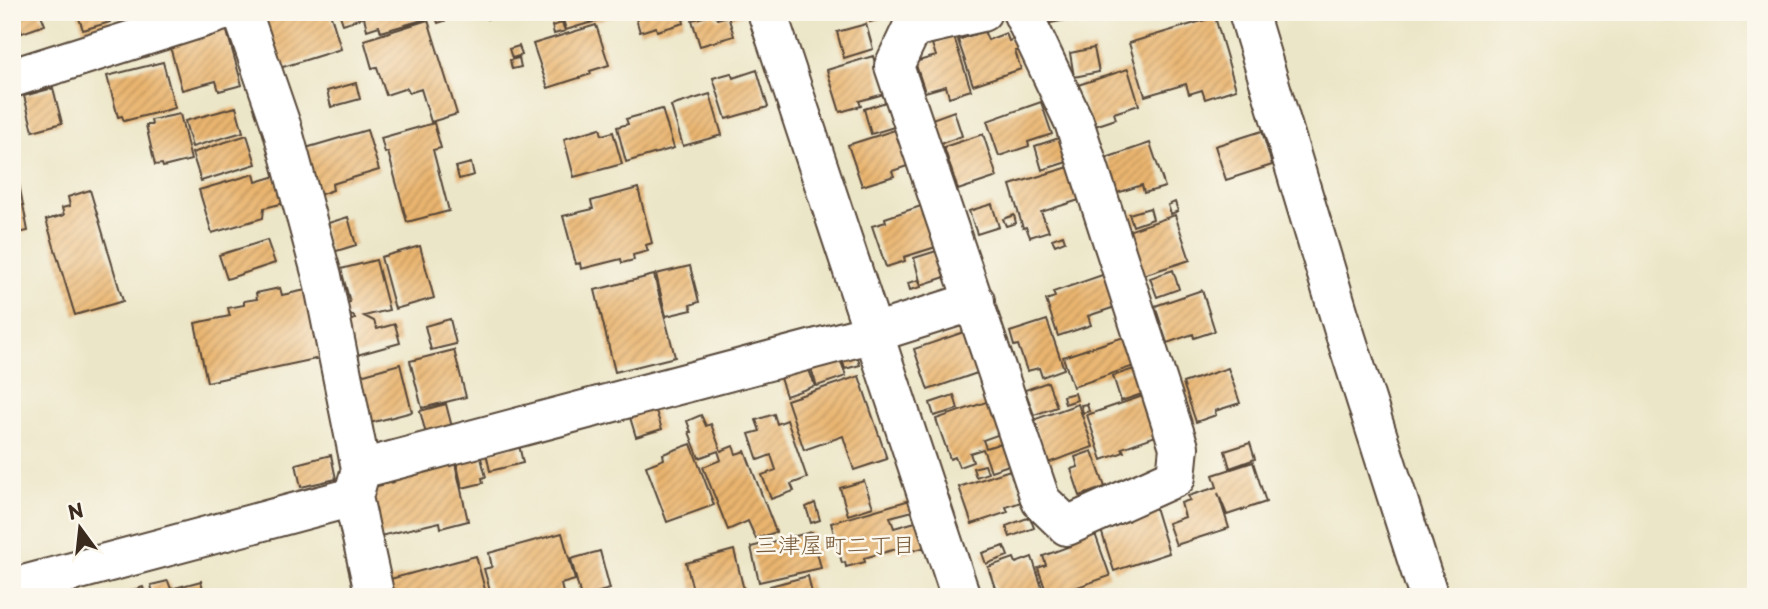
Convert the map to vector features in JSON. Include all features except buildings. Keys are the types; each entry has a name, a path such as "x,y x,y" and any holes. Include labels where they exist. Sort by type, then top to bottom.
{"street":[{"path":"12,78 220,12"},
{"path":"243,12 282,128 322,276 375,597"},
{"path":"766,12 961,597"},
{"path":"982,12 912,28 894,66 1041,501 1068,526 1176,477 1179,447 1074,122 1022,12"},
{"path":"1248,12 1344,331 1429,597"},
{"path":"12,588 975,301"}],"district":[{"name":"三津屋町二丁目","path":"835,543"}]}
